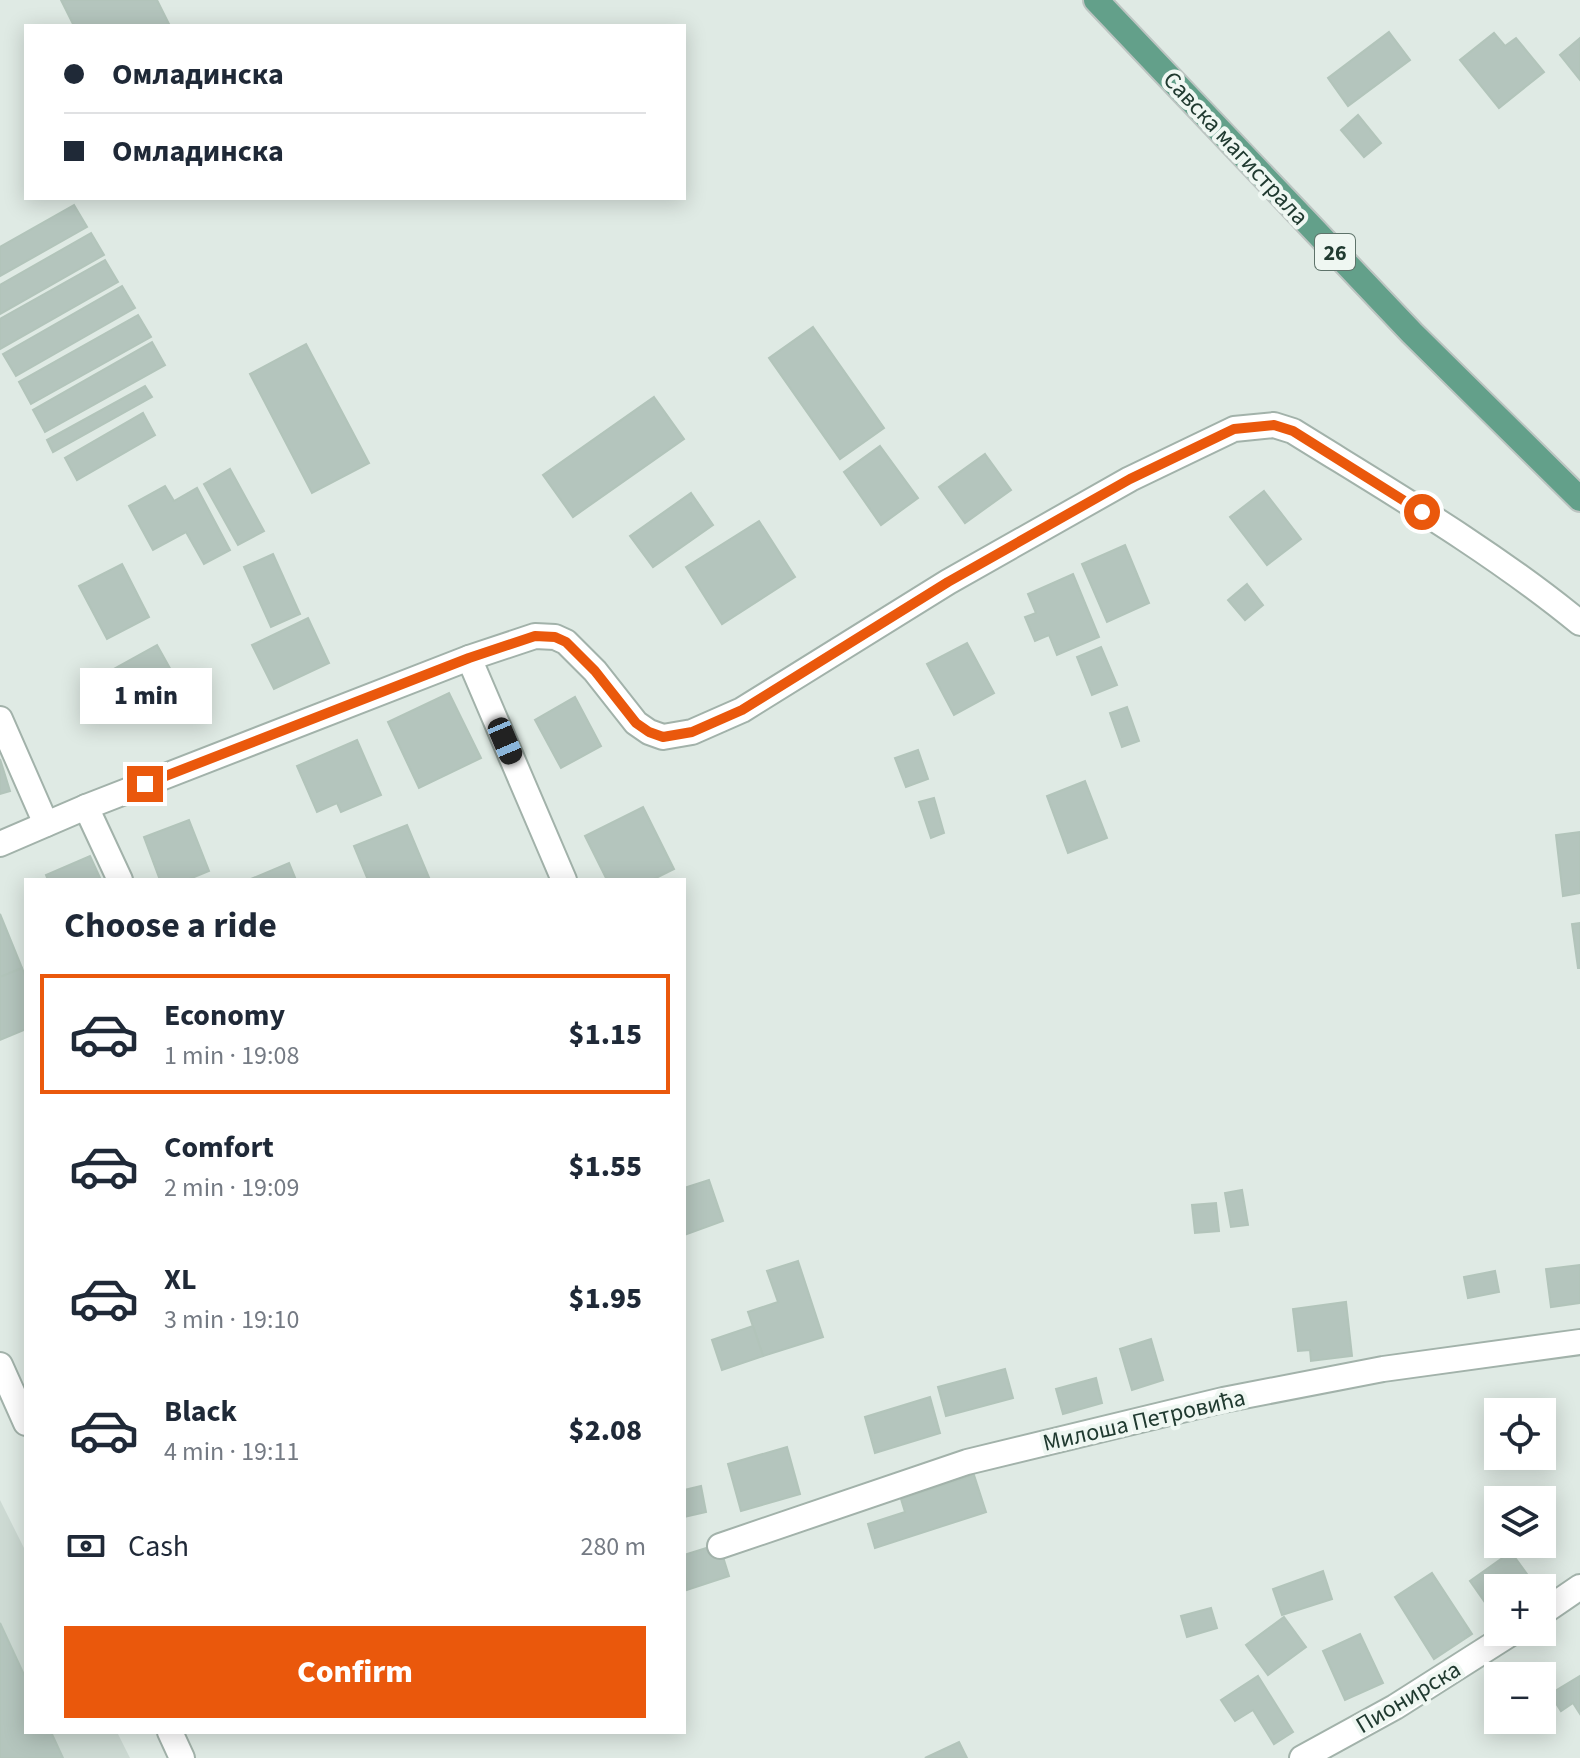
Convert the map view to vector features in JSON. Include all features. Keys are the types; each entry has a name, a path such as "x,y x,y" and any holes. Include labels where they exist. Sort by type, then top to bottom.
{"main road":[{"name":"Савска магистрала","path":"1096,0 1412,333 1580,499"}],"street":[{"path":"0,844 86,807 469,658 535,636 555,637 578,653 636,723 663,737 692,732 742,710 948,582 1117,487 1234,429 1254,425 1274,425 1293,431 1473,544 1580,623"},
{"path":"469,658 563,878"},
{"path":"0,719 46,824"},
{"path":"86,807 119,878"},
{"name":"Милоша Петровића","path":"720,1546 967,1462 1223,1400 1383,1369 1580,1342"},
{"path":"0,1365 24,1419"},
{"path":"1556,1603 1580,1587"},
{"name":"Пионирска","path":"1302,1758 1395,1707 1491,1646"},
{"path":"171,1734 182,1758"}],"shaded area":[{"path":"0,1500 24,1548 24,1734 118,1734 130,1758 0,1758"}],"building":[{"path":"61,0 157,0 169,24 73,24"},
{"path":"1389,32 1410,60 1348,106 1328,78"},
{"path":"1494,33 1505,46 1516,38 1544,72 1499,108 1460,60"},
{"path":"1580,38 1580,80 1560,55"},
{"path":"1358,115 1381,143 1364,157 1341,130"},
{"path":"74,205 87,227 0,276 0,247"},
{"path":"91,233 104,255 0,314 0,285"},
{"path":"105,260 118,282 0,349 0,319"},
{"path":"122,286 135,308 16,376 3,354"},
{"path":"138,315 151,337 31,404 19,382"},
{"path":"813,327 884,428 840,459 769,358"},
{"path":"152,342 165,365 45,432 33,410"},
{"path":"306,344 369,463 312,493 250,374"},
{"path":"145,386 152,397 53,452 47,440"},
{"path":"654,397 684,439 573,517 543,475"},
{"path":"143,413 155,435 77,480 65,458"},
{"path":"880,446 918,498 881,525 844,472"},
{"path":"985,454 1011,490 965,523 939,487"},
{"path":"230,469 264,531 238,545 204,484"},
{"path":"165,486 174,501 197,488 230,550 204,564 186,532 153,550 129,506"},
{"path":"1264,491 1301,539 1267,565 1230,517"},
{"path":"691,493 713,525 653,567 630,536"},
{"path":"759,521 795,577 722,624 686,567"},
{"path":"1125,545 1149,603 1107,622 1082,564"},
{"path":"273,554 300,614 271,627 244,567"},
{"path":"122,564 149,617 107,639 79,586"},
{"path":"1073,574 1099,637 1057,655 1049,635 1035,641 1025,617 1036,613 1028,594"},
{"path":"1247,584 1263,605 1245,620 1228,600"},
{"path":"308,618 329,663 274,689 252,645"},
{"path":"967,643 994,693 954,715 927,664"},
{"path":"157,645 186,697 143,721 114,669"},
{"path":"1101,647 1117,685 1092,695 1077,657"},
{"path":"449,693 481,758 419,788 388,722"},
{"path":"575,697 601,746 561,768 535,720"},
{"path":"1127,707 1139,741 1122,747 1110,713"},
{"path":"357,740 381,795 341,812 337,803 317,812 297,766"},
{"path":"918,750 928,779 906,787 895,758"},
{"path":"0,759 10,791 0,794"},
{"path":"1085,781 1107,838 1068,853 1047,796"},
{"path":"934,798 944,833 931,838 919,802"},
{"path":"643,807 674,869 656,878 606,878 585,836"},
{"path":"189,820 209,871 192,878 159,878 144,837"},
{"path":"407,825 429,878 367,878 354,846"},
{"path":"1580,832 1580,893 1563,896 1556,835"},
{"path":"90,856 100,878 47,878 46,875"},
{"path":"289,863 295,878 253,878"},
{"path":"0,914 22,968 0,977"},
{"path":"1580,923 1580,968 1578,968 1572,924"},
{"path":"22,968 24,973 24,1030 0,1040 0,977"},
{"path":"709,1180 723,1221 686,1234 686,1187"},
{"path":"1242,1190 1248,1225 1231,1227 1225,1193"},
{"path":"1216,1203 1219,1231 1195,1233 1192,1205"},
{"path":"798,1261 823,1337 763,1356 748,1312 778,1302 767,1271"},
{"path":"1580,1265 1580,1303 1551,1307 1546,1269"},
{"path":"1495,1271 1499,1292 1468,1298 1464,1277"},
{"path":"1346,1302 1352,1356 1311,1361 1310,1350 1298,1351 1293,1309"},
{"path":"753,1326 763,1356 722,1370 712,1340"},
{"path":"1151,1339 1163,1380 1132,1390 1120,1349"},
{"path":"1005,1369 1013,1398 946,1416 938,1387"},
{"path":"1096,1378 1102,1403 1063,1414 1056,1389"},
{"path":"930,1397 940,1433 875,1453 865,1417"},
{"path":"787,1447 800,1494 741,1511 728,1464"},
{"path":"974,1475 986,1512 875,1548 868,1524 905,1512 901,1499"},
{"path":"701,1486 706,1512 686,1517 686,1490"},
{"path":"719,1544 729,1576 687,1590 686,1554"},
{"path":"1503,1558 1515,1558 1527,1574 1484,1574 1484,1601 1470,1581"},
{"path":"1323,1571 1332,1599 1282,1615 1273,1589"},
{"path":"1432,1573 1472,1634 1434,1659 1395,1597"},
{"path":"1211,1608 1217,1628 1187,1637 1181,1616"},
{"path":"1284,1617 1306,1647 1268,1675 1246,1645"},
{"path":"0,1623 24,1675 24,1734 52,1734 63,1758 0,1758"},
{"path":"1360,1634 1383,1683 1345,1700 1323,1651"},
{"path":"1258,1676 1293,1732 1274,1744 1253,1710 1235,1721 1221,1700"},
{"path":"1580,1676 1580,1714 1573,1703 1561,1711 1556,1703 1556,1690"},
{"path":"959,1742 967,1758 925,1758"}],"route":[{"path":"145,784 469,658 535,636 555,637 566,642 595,671 636,723 649,732 663,737 692,732 742,710 948,582 1130,479 1234,429 1274,425 1293,431 1422,512"}]}
